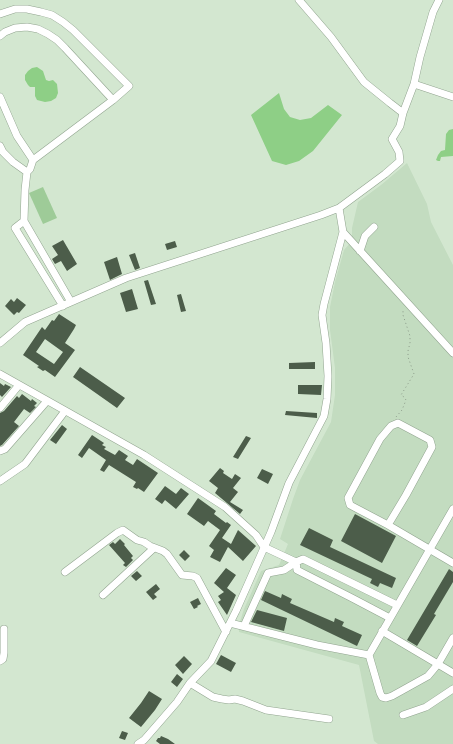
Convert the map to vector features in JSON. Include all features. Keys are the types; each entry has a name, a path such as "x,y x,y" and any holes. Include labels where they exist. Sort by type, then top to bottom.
{"street":[{"path":"299,0 331,37 364,82 403,113"},
{"path":"0,343 25,322 126,278 314,218 339,208 385,174 400,161 399,152 392,139 400,126 403,113 414,84 433,12 439,0"},
{"path":"0,14 15,9 27,9 52,15 73,30 130,86 33,160 32,165 27,172 24,221 71,302"},
{"path":"0,36 15,28 27,27 38,29 48,34 65,48 113,100"},
{"path":"414,84 453,97"},
{"path":"0,97 16,136 33,160"},
{"path":"0,146 3,152 13,162 27,172"},
{"path":"138,744 144,740 190,683 211,661 226,632 264,548 289,483 324,416 327,399 328,376 326,343 322,315 343,232 339,208"},
{"path":"24,221 15,228 63,306"},
{"path":"360,251 365,236 374,227"},
{"path":"343,232 453,353"},
{"path":"29,250 38,245"},
{"path":"43,273 52,268"},
{"path":"0,374 144,455 225,507 256,535 264,548 296,562"},
{"path":"0,408 19,385"},
{"path":"0,451 5,449 47,401"},
{"path":"0,481 25,464 65,411"},
{"path":"388,525 432,447 430,440 398,423 391,426 380,439 348,498 350,505 388,525 453,563"},
{"path":"453,509 369,655 382,697 386,698 392,696 428,676 438,664 453,638"},
{"path":"65,572 120,530 123,530 134,538 167,554 182,575 197,578 226,632"},
{"path":"103,595 154,548"},
{"path":"244,626 268,573 284,570 302,559 397,605"},
{"path":"296,562 297,570 390,618"},
{"path":"352,598 358,586"},
{"path":"230,623 317,645 369,655"},
{"path":"0,662 3,659 4,653 4,629"},
{"path":"382,631 453,673"},
{"path":"190,683 213,697 229,700 235,699 266,710 329,719"},
{"path":"403,715 426,707 453,689"}],"path":[{"path":"391,426 397,414 402,410 406,400 401,395 414,374 408,357 410,336 403,315 403,309"}],"shaded area":[{"path":"37,67 43,71 46,80 53,80 57,84 58,93 56,98 51,101 45,102 37,100 35,96 35,87 30,87 25,80 25,75 28,71"},
{"path":"279,93 284,109 290,117 300,120 311,118 328,105 342,115 313,151 299,161 286,165 272,161 251,115"},
{"path":"453,129 453,156 441,157 440,161 436,160 441,151 445,150 446,134 449,130"},
{"path":"407,163 427,204 431,222 453,265 453,744 378,744 374,741 359,665 239,632 239,625 244,609 261,571 279,565 288,544 280,539 293,499 300,480 331,422 335,395 335,368 330,330 330,307 344,250 352,241 352,228 358,202"},
{"path":"43,187 57,218 43,224 29,193"}],"building":[{"path":"63,240 77,264 67,271 61,261 55,264 52,259 58,255 52,246"},
{"path":"175,241 177,247 167,250 165,244"},
{"path":"135,253 140,268 135,270 129,255"},
{"path":"117,257 122,274 110,280 104,262"},
{"path":"148,280 156,304 151,305 144,281"},
{"path":"132,289 138,309 126,312 120,293"},
{"path":"181,294 186,311 181,312 177,295"},
{"path":"17,298 26,305 19,313 17,312 14,315 5,306 11,299 14,302"},
{"path":"59,314 76,325 65,343 75,350 55,377 45,370 43,371 37,367 39,366 23,355 42,327 45,330 52,320 54,321","holes":["45,339 63,352 54,364 36,352"]},
{"path":"315,362 315,369 289,369 289,363"},
{"path":"80,367 125,398 117,408 73,377"},
{"path":"0,383 4,386 5,384 11,387 2,397 0,395"},
{"path":"298,385 322,385 321,395 298,394"},
{"path":"22,394 31,401 32,399 37,403 34,406 36,407 30,413 24,409 14,422 19,426 0,446 0,413 4,411 17,396 19,398"},
{"path":"286,411 317,413 317,418 285,415"},
{"path":"62,425 67,429 56,444 50,440"},
{"path":"92,435 104,443 102,445 106,447 104,449 115,455 119,450 128,456 125,460 133,465 137,459 158,473 144,492 133,487 136,482 109,465 104,472 100,470 106,460 89,448 82,458 78,455"},
{"path":"246,436 251,438 238,459 233,457"},
{"path":"220,468 224,471 223,473 232,479 235,474 241,478 233,488 238,492 230,502 243,510 240,514 215,493 218,488 209,481"},
{"path":"262,469 273,474 268,484 257,478"},
{"path":"165,486 176,494 181,488 189,494 176,509 165,500 162,504 155,499"},
{"path":"198,498 216,511 214,514 231,525 222,538 231,544 238,530 256,546 243,561 228,547 220,562 210,557 214,550 209,546 220,530 208,521 204,526 187,514"},
{"path":"355,514 396,536 382,563 341,541"},
{"path":"309,528 333,540 330,547 396,578 392,588 380,583 378,587 370,583 372,579 300,545"},
{"path":"120,539 133,556 131,558 133,560 126,567 123,565 125,563 109,545 113,542 115,544"},
{"path":"184,550 190,556 185,561 179,555"},
{"path":"226,568 236,575 227,588 236,595 227,615 218,602 221,600 218,596 224,592 214,583"},
{"path":"449,569 453,572 453,582 434,614 436,615 417,646 407,640"},
{"path":"137,571 142,576 136,581 131,576"},
{"path":"156,584 160,589 154,594 157,597 153,600 146,592"},
{"path":"265,591 281,598 282,594 292,599 290,603 334,622 335,618 344,622 342,626 362,635 357,646 261,600"},
{"path":"198,598 201,604 194,609 190,602"},
{"path":"257,610 287,618 284,631 251,622"},
{"path":"221,655 236,663 231,672 216,664"},
{"path":"184,656 192,664 183,674 175,665"},
{"path":"177,674 183,679 177,687 171,682"},
{"path":"149,691 162,699 141,727 129,718"},
{"path":"122,731 128,733 125,740 119,738"},
{"path":"161,736 175,744 160,744 156,741"}]}
